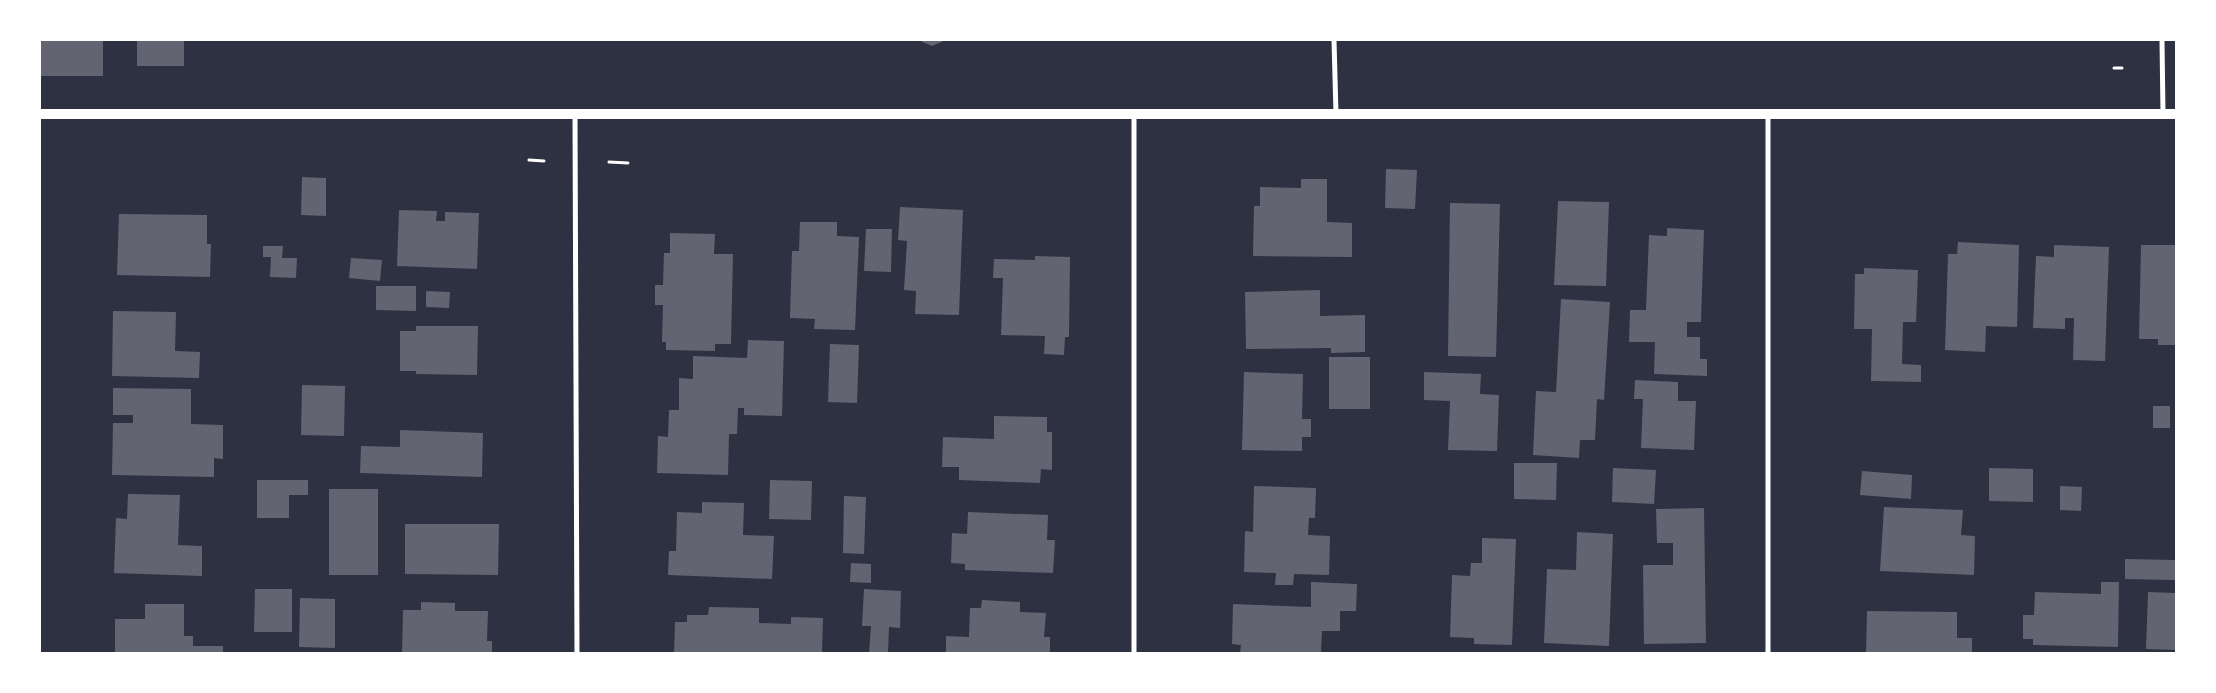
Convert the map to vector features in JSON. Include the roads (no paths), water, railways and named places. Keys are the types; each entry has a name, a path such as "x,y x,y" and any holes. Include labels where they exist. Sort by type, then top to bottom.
{"main road":[{"path":"40,114 2176,114"}],"street":[{"path":"1334,40 1336,114"},
{"path":"2162,40 2162,114"},
{"path":"1134,114 1134,653"},
{"path":"1768,114 1768,653"},
{"path":"575,115 577,653"}]}
